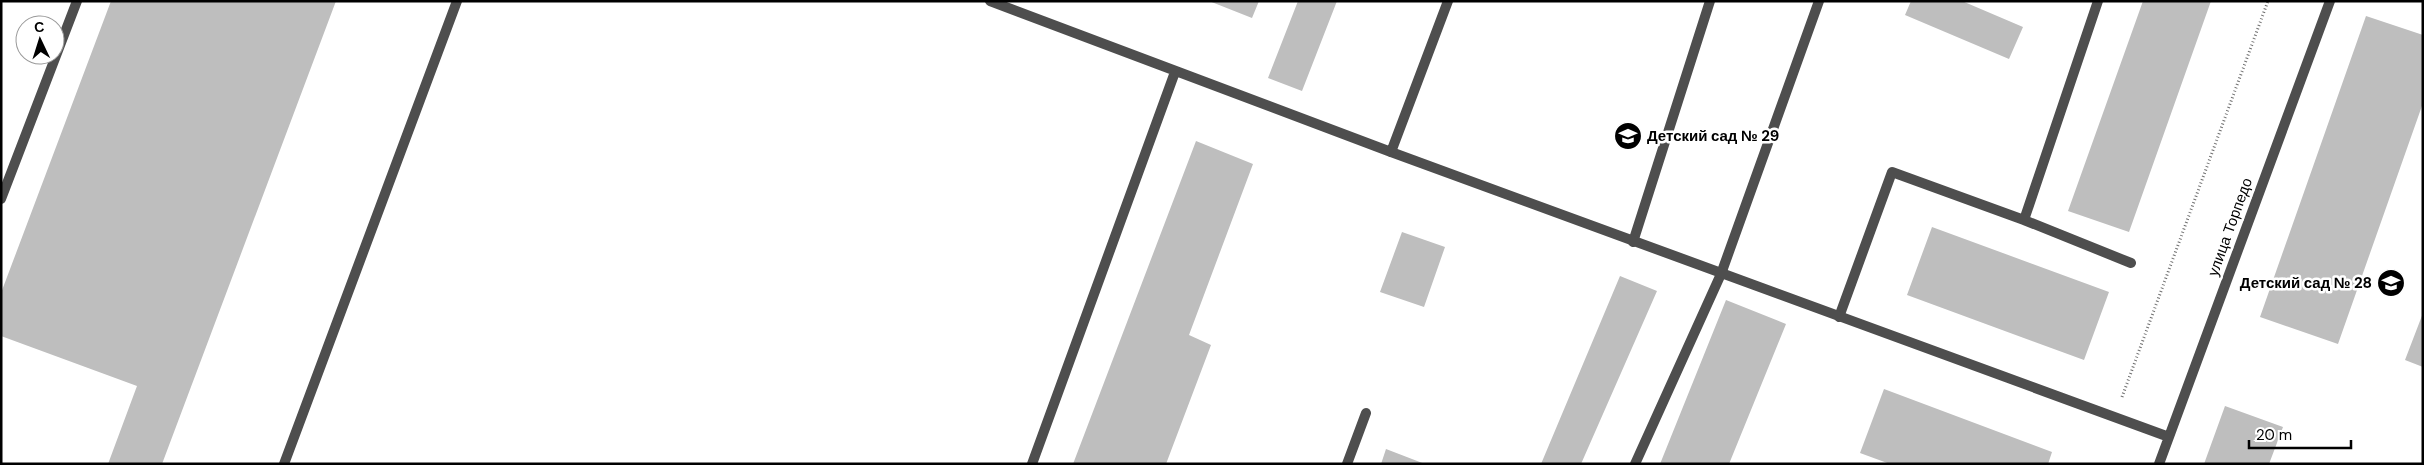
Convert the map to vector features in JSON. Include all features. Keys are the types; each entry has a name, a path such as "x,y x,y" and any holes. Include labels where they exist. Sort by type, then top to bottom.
{"street":[{"path":"1,199 78,1"},
{"path":"284,464 456,1"},
{"path":"990,1 1175,72 1633,242 2169,438"},
{"path":"1391,152 1448,1"},
{"path":"1633,242 1710,1"},
{"path":"1635,464 1721,274 1819,1"},
{"path":"2024,220 2098,1"},
{"name":"улица Торпедо","path":"2159,464 2330,1"},
{"path":"1032,464 1175,72"},
{"path":"1839,317 1892,172 2024,220 2131,263"},
{"path":"1347,464 1366,413"}],"path":[{"path":"2114,418 2268,1"}],"building":[{"path":"111,1 336,1 162,464 108,464 137,386 1,336 1,293"},
{"path":"1209,1 1259,1 1252,18"},
{"path":"1298,1 1337,1 1302,91 1268,78"},
{"path":"1911,1 1962,1 2023,27 2009,59 1905,15"},
{"path":"2143,1 2211,1 2129,232 2068,211"},
{"path":"2366,16 2423,35 2423,103 2338,344 2260,317"},
{"path":"1196,141 1253,164 1189,335 1211,345 1166,464 1073,464"},
{"path":"1932,227 2109,292 2084,360 1907,295"},
{"path":"1402,232 1445,247 1424,307 1380,292"},
{"path":"1620,276 1657,291 1581,464 1541,464"},
{"path":"1726,300 1786,324 1729,464 1660,464"},
{"path":"2423,313 2423,367 2405,360"},
{"path":"1884,389 2052,452 2048,464 1890,464 1860,453"},
{"path":"2225,406 2283,427 2269,464 2204,464"},
{"path":"1386,449 1425,464 1381,464"}],"place":[{"name":"Детский сад № 29","path":"1628,136"},
{"name":"Детский сад № 28","path":"2391,283"}]}
